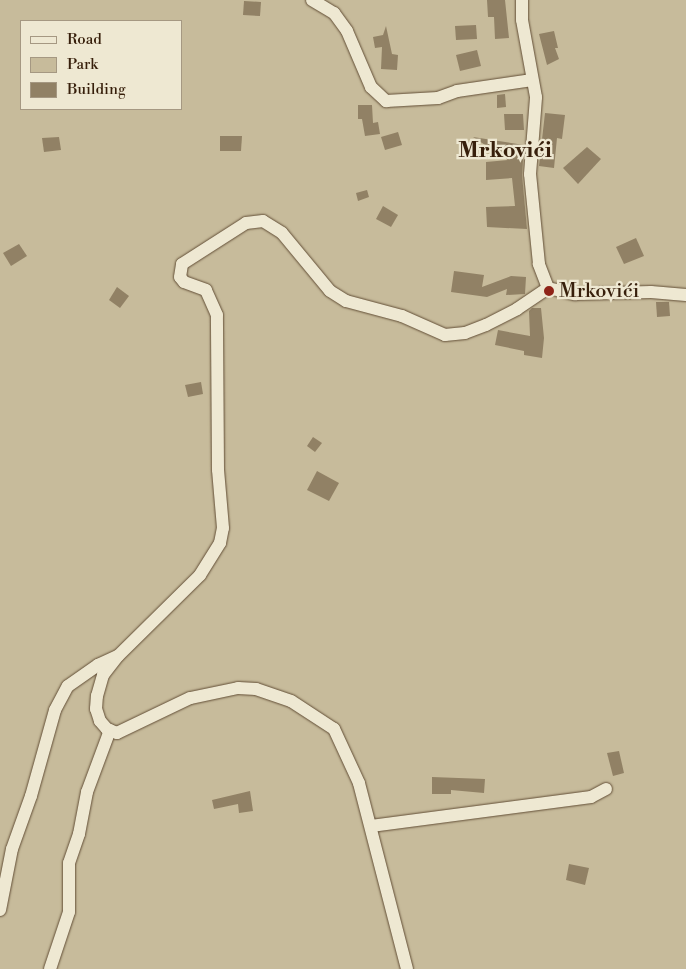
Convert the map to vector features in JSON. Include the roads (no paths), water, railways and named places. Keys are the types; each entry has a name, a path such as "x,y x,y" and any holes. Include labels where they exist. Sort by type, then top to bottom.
{"street":[{"path":"312,0 334,13 342,25 371,87 386,100 438,98 457,91 532,80"},
{"path":"522,0 522,20 532,80 536,126 530,174 539,264 548,288"},
{"path":"407,969 359,783 334,729 291,701 256,689 238,688 190,698 117,733 110,730 100,721 96,709 97,696 103,675 118,656 200,575 220,543 223,528 218,470 217,315 206,290 184,282 180,277 182,264 246,223 263,221 282,232 330,291 346,301 402,316 445,335 465,333 486,325 517,310 548,288 575,294 651,292 686,295"},
{"path":"0,910 12,849 29,803 55,710 68,686 98,665 118,656"},
{"path":"50,969 68,912 69,863 79,834 87,792 110,730"},
{"path":"371,826 591,798 606,789"}],"place":[{"name":"Mrkovići","path":"549,291"}],"district":[{"name":"Mrkovići","path":"505,151"}]}
